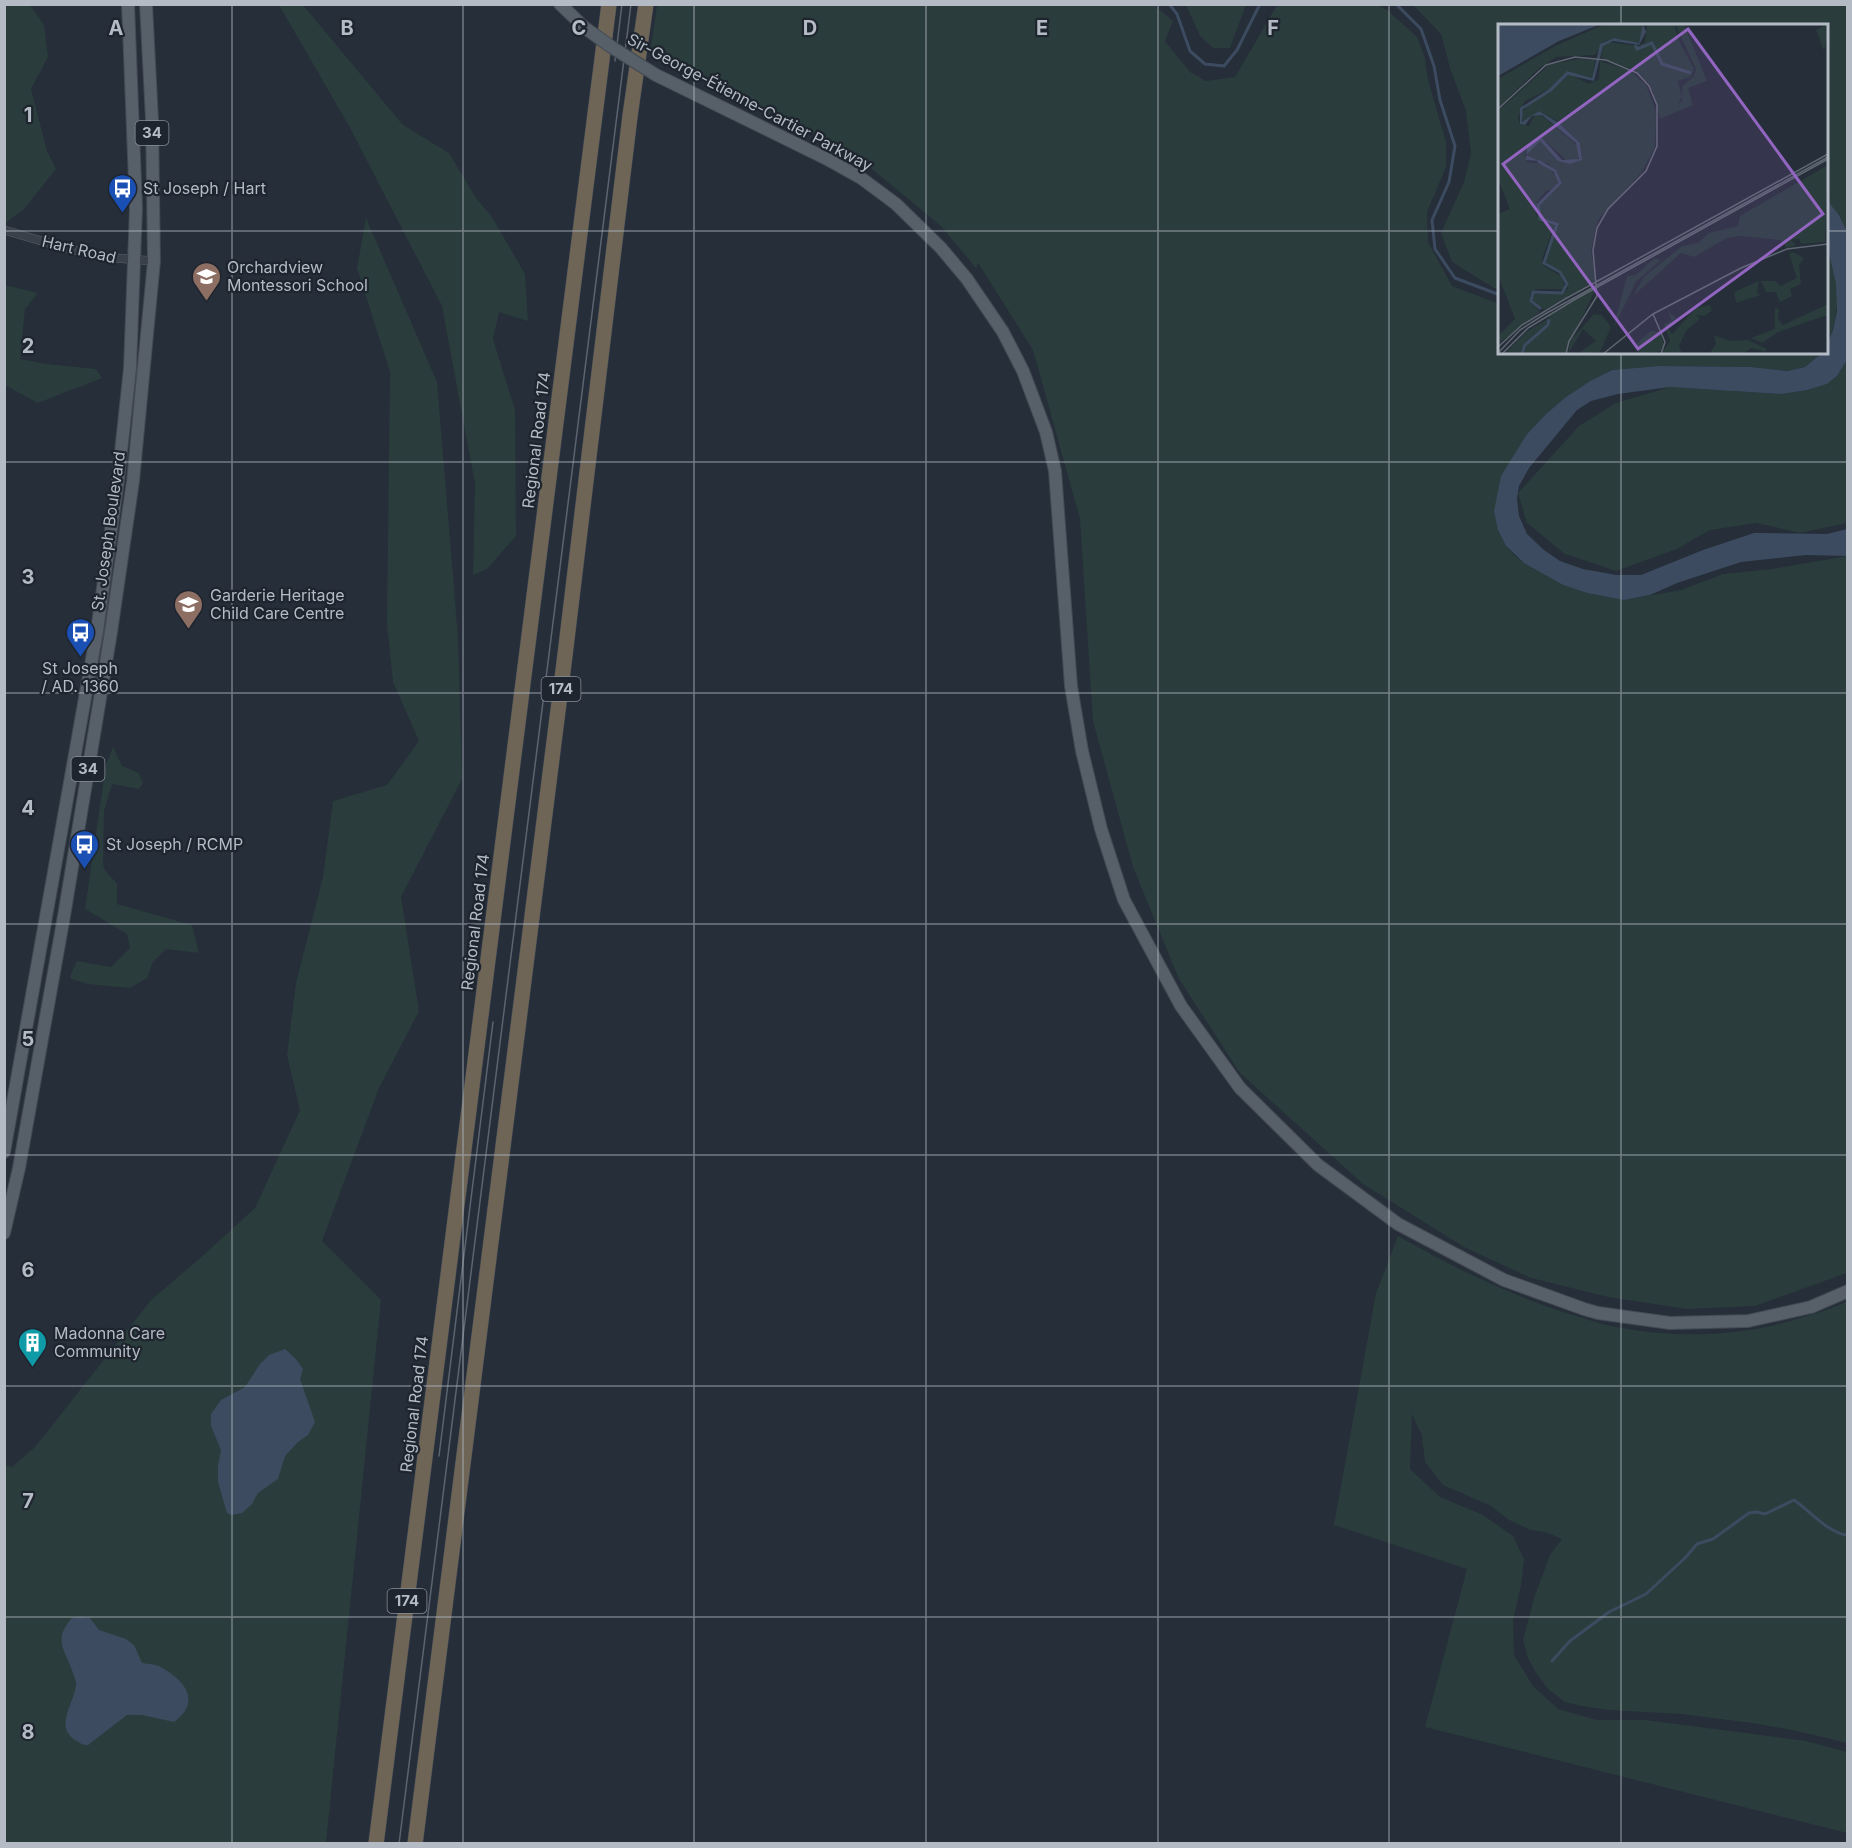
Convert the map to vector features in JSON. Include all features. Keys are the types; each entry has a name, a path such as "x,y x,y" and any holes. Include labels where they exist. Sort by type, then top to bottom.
{"highway":[{"name":"Regional Road 174","path":"376,1844 609,4"},
{"name":"174","path":"415,1844 565,655 630,116 646,4"}],"main road":[{"name":"St. Joseph Boulevard","path":"4,1152 97,631 118,480 130,368 135,260 136,208 128,4"},
{"name":"St. Joseph Boulevard","path":"4,1233 19,1168 41,1048 111,632 133,481 154,261 152,120 146,4"},
{"name":"Sir-George-Étienne-Cartier Parkway","path":"560,4 585,28 656,75 861,178 896,204 941,248 967,279 1004,332 1023,371 1046,432 1055,471 1071,686 1082,751 1101,829 1124,900 1176,997 1240,1088 1318,1165 1398,1224 1504,1280 1584,1309 1670,1323 1748,1321 1811,1307 1848,1291"},
{"path":"118,480 133,481"},
{"path":"97,631 111,632"},
{"path":"24,1047 41,1048"}],"street":[{"name":"Hart Road","path":"4,230 69,249 115,258 154,261"}],"shaded area":[{"path":"4,5 30,5 44,25 48,57 31,89 47,151 56,169 24,209 7,222 4,222"},
{"path":"279,5 303,5 403,125 449,153 476,198 492,217 525,274 528,321 499,312 493,339 515,410 516,536 487,569 473,575 475,484 442,306 349,126"},
{"path":"657,5 1154,5 1173,21 1165,41 1190,72 1206,81 1235,77 1277,5 1377,5 1387,10 1417,37 1425,58 1428,80 1446,142 1446,167 1427,212 1428,242 1452,286 1498,304 1498,354 1821,354 1805,367 1785,371 1751,367 1659,366 1611,370 1590,381 1566,397 1527,434 1498,530 1506,546 1514,555 1563,585 1587,593 1624,600 1681,590 1723,574 1772,569 1847,556 1847,1273 1755,1306 1687,1309 1608,1297 1531,1278 1464,1247 1363,1184 1240,1073 1179,979 1133,867 1093,721 1080,519 1033,350 978,263 976,268 941,226 867,165 804,129 668,65 650,54"},
{"path":"1186,5 1246,5 1230,48 1213,48 1200,36"},
{"path":"1413,5 1847,5 1847,232 1839,215 1828,201 1828,24 1498,24 1498,289 1494,288 1452,262 1441,233 1464,182 1471,153 1466,111 1450,68 1441,34"},
{"path":"366,218 437,382 458,637 462,779 401,897 419,1011 379,1088 322,1241 381,1300 326,1843 5,1844 5,1465 12,1467 35,1447 151,1300 255,1208 300,1110 287,1055 296,983 323,877 333,801 387,785 419,741 393,682 387,624 390,372 357,268"},
{"path":"1828,252 1837,285 1836,310 1828,342"},
{"path":"5,285 38,293 25,309 20,359 96,369 102,378 38,403 5,385"},
{"path":"1847,360 1847,523 1800,533 1757,523 1710,530 1677,549 1616,571 1565,554 1527,523 1518,493 1579,426 1616,403 1670,387 1782,394 1807,390 1827,384 1837,376"},
{"path":"113,747 122,766 139,773 143,783 139,789 112,784 104,811 103,864 105,870 117,884 117,904 192,925 199,953 166,949 153,962 147,978 130,988 88,984 71,979 70,976 77,961 111,967 130,948 127,934 85,909 106,765"},
{"path":"1398,1236 1507,1291 1603,1324 1634,1330 1706,1334 1754,1329 1818,1313 1847,1301 1847,1743 1752,1723 1681,1714 1609,1710 1565,1702 1548,1689 1536,1673 1528,1658 1523,1640 1535,1595 1550,1555 1562,1539 1545,1532 1531,1530 1509,1520 1491,1506 1443,1485 1425,1462 1422,1436 1412,1414 1410,1469 1440,1497 1483,1515 1513,1536 1524,1559 1521,1586 1513,1620 1514,1655 1533,1686 1558,1709 1597,1720 1645,1720 1806,1741 1847,1752 1847,1833 1425,1727 1467,1569 1334,1525 1376,1293"}],"water":[{"path":"1828,201 1839,215 1847,232 1847,360 1837,376 1827,384 1782,394 1670,387 1618,394 1591,401 1577,410 1529,468 1519,486 1517,499 1519,516 1527,534 1544,550 1560,561 1583,569 1616,575 1641,575 1703,550 1754,533 1827,534 1847,529 1847,556 1806,555 1741,562 1677,583 1650,595 1624,600 1587,593 1563,585 1524,563 1506,546 1498,530 1494,511 1501,476 1527,434 1566,397 1612,370 1659,366 1751,367 1787,371 1805,367 1821,354 1828,354 1828,342 1837,311 1836,284 1828,248"},
{"path":"285,1349 303,1369 300,1379 315,1422 308,1435 285,1456 278,1479 258,1493 252,1504 242,1513 232,1515 227,1513 218,1482 221,1450 211,1426 211,1414 221,1400 245,1387 269,1355"},
{"path":"72,1618 90,1618 99,1630 126,1639 134,1645 142,1663 159,1666 183,1685 189,1699 187,1707 174,1722 142,1715 127,1715 88,1745 80,1743 69,1734 66,1721 76,1684 63,1647 62,1633"}],"waterway":[{"path":"1169,4 1177,14 1190,51 1205,64 1224,66 1237,50 1260,4"},
{"path":"1396,4 1421,29 1434,66 1440,100 1455,146 1449,182 1432,220 1435,249 1455,278 1498,294"},
{"path":"1552,1661 1570,1641 1609,1612 1646,1594 1697,1544 1713,1539 1749,1513 1765,1514 1794,1500 1827,1527 1848,1535"}],"tram line":[{"path":"615,61 622,4"},
{"path":"399,1844 631,4"},
{"path":"439,1456 493,1022"}],"place":[{"name":"St Joseph / Hart","path":"122,214"},
{"name":"Orchardview Montessori School","path":"206,302"},
{"name":"Garderie Heritage Child Care Centre","path":"189,630"},
{"name":"St Joseph / AD. 1360","path":"80,658"},
{"name":"St Joseph / RCMP","path":"85,870"},
{"name":"Madonna Care Community","path":"33,1368"}]}
